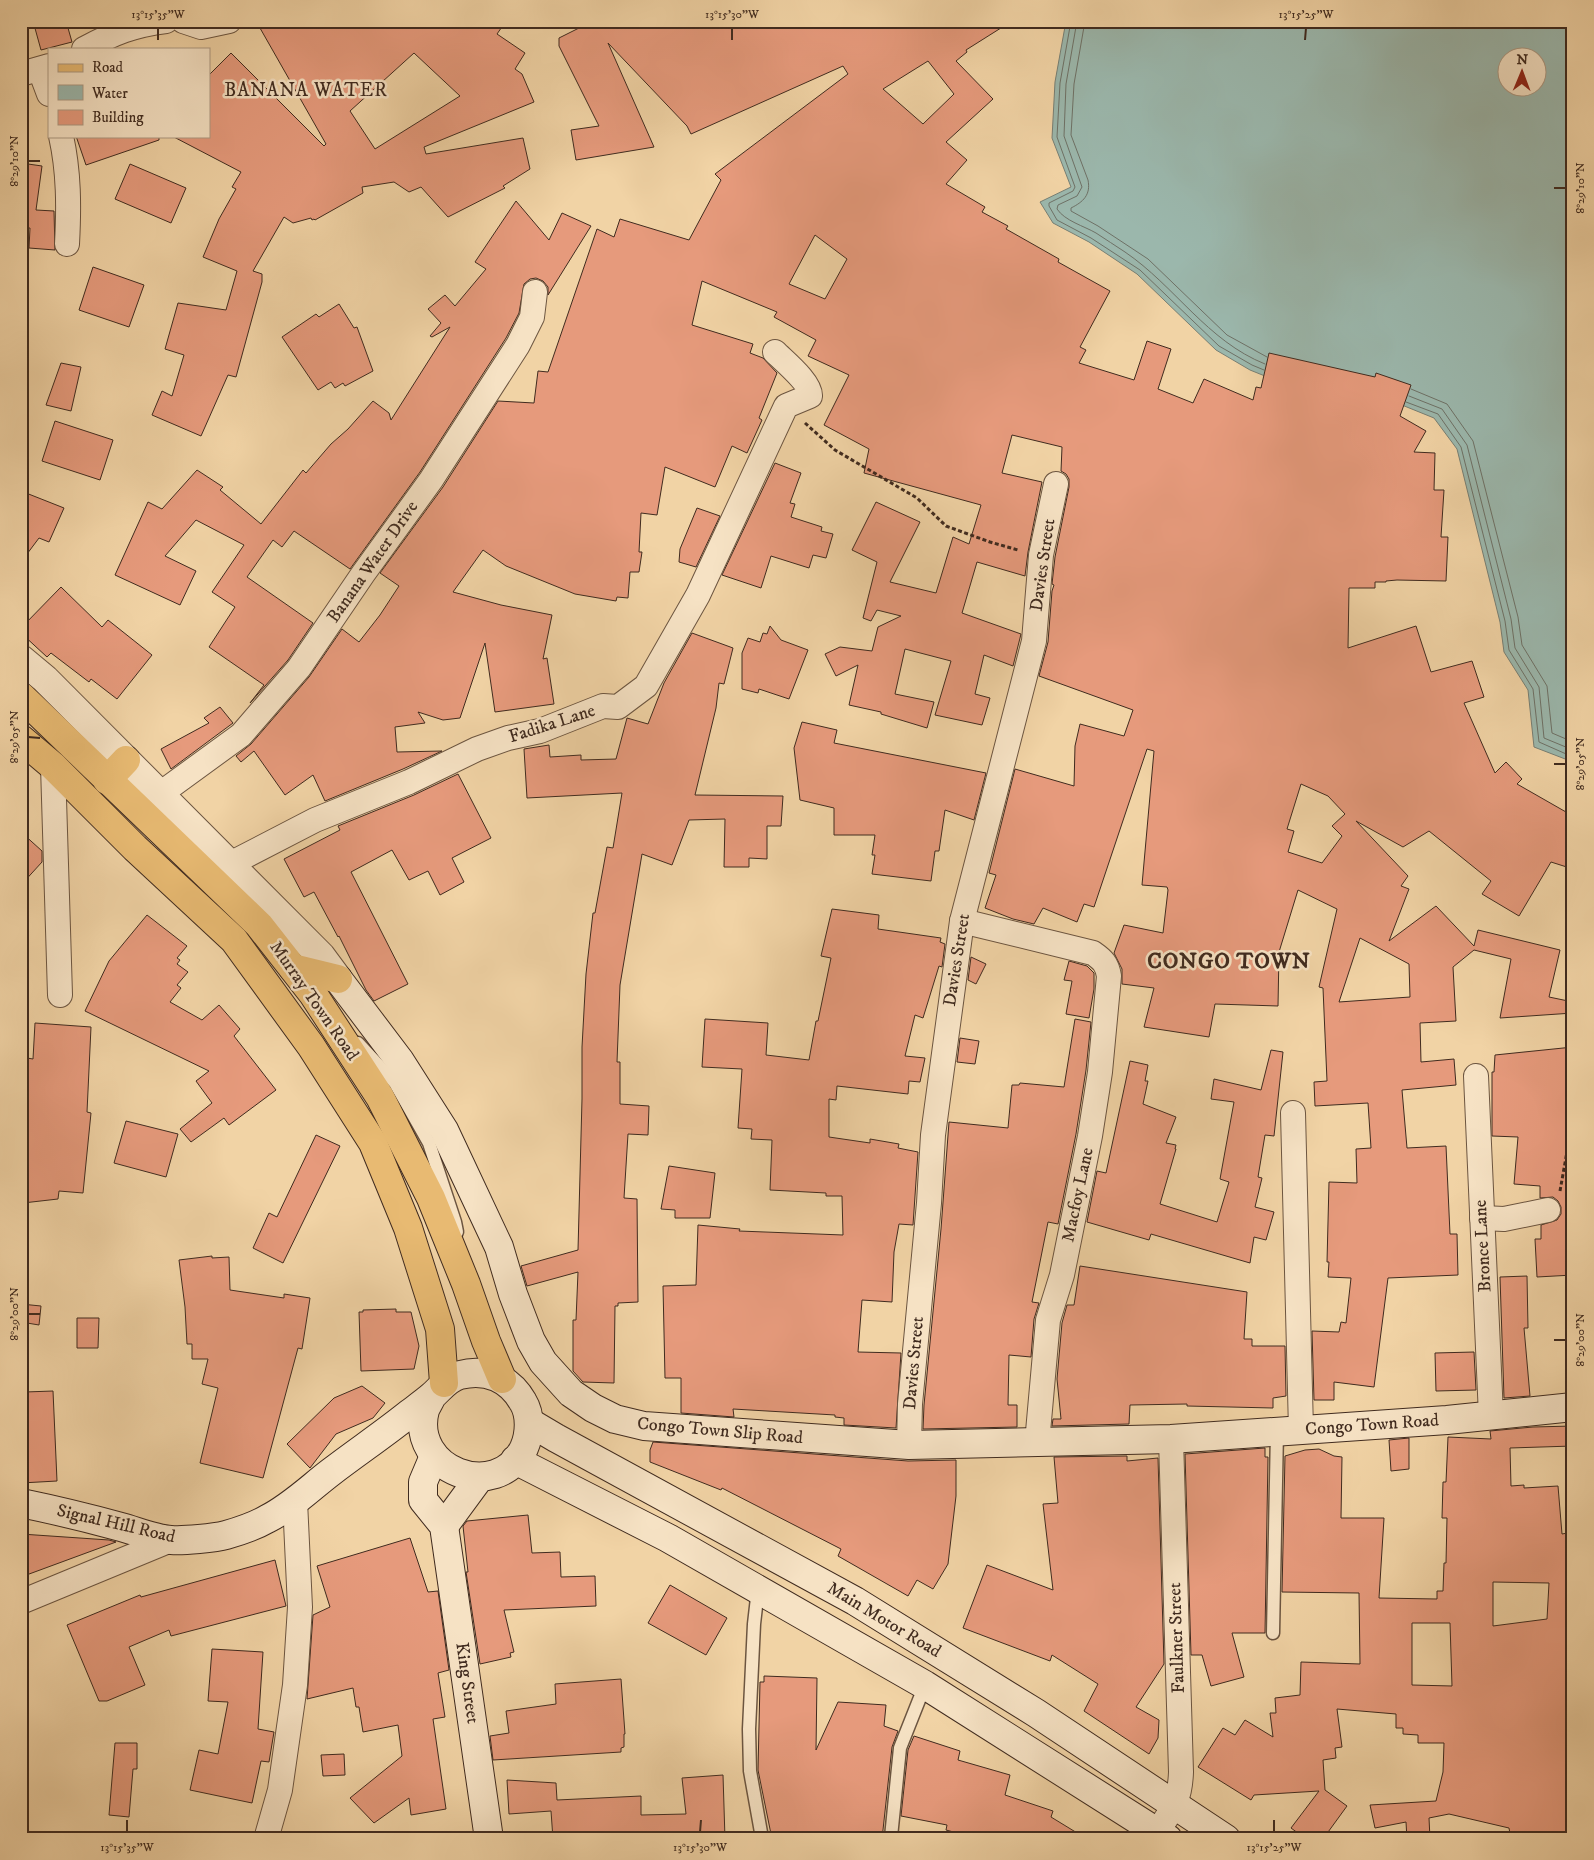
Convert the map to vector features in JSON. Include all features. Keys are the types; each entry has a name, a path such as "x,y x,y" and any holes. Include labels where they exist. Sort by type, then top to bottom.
{"main road":[{"name":"Congo Town Slip Road","path":"21,659 45,679 321,956 400,1061 444,1130 499,1247 513,1294 531,1341 543,1362 572,1393 593,1408 615,1419 644,1426 909,1445 1171,1439"},
{"name":"Murray Town Road","path":"21,696 259,925 313,994 380,1097 431,1198 502,1379"},
{"name":"Murray Town Road","path":"21,739 53,766 135,848 234,940 311,1046 374,1143 408,1228 440,1329 438,1389"},
{"path":"107,780 126,760"},
{"path":"293,968 338,979"},
{"path":"473,1372 488,1373 502,1379 516,1390 525,1405 529,1422 528,1435 523,1448 515,1460 493,1474 480,1477 462,1475 447,1468 430,1448 424,1425 425,1410 438,1389 458,1375 473,1372"},
{"name":"Signal Hill Road","path":"21,1503 171,1540 225,1535 267,1520 295,1501 438,1389"},
{"name":"Congo Town Road","path":"1171,1439 1491,1416 1573,1407"},
{"name":"Main Motor Road","path":"529,1422 855,1601 1036,1713 1226,1839"},
{"path":"388,1430 430,1448"},
{"path":"430,1448 423,1482 423,1500 444,1526 480,1477"},
{"name":"Main Motor Road","path":"515,1460 668,1538 925,1685 1163,1835"},
{"name":"King Street","path":"444,1526 489,1839"}],"street":[{"path":"86,48 111,35 143,24 166,21"},
{"path":"183,21 201,27 229,21"},
{"path":"37,70 48,92"},
{"path":"61,138 68,178 67,244"},
{"name":"Banana Water Drive","path":"160,794 240,735 299,668 363,574 431,480 514,352 532,317 535,292"},
{"path":"775,352 810,390 810,396 786,406"},
{"name":"Fadika Lane","path":"230,864 316,820 409,782 477,749 508,738 540,731 603,706 618,707 646,686 698,595 786,406"},
{"name":"Davies Street","path":"909,1445 910,1404 929,1203 933,1135 962,921 1034,641 1041,555 1056,484"},
{"path":"53,766 60,995"},
{"name":"Macfoy Lane","path":"962,921 1093,953 1108,966 1109,976 1100,1072 1090,1136 1062,1275 1048,1320 1037,1443"},
{"name":"Bronce Lane","path":"1476,1076 1491,1416"},
{"path":"1289,1431 1293,1113"},
{"path":"1482,1218 1504,1219 1548,1210"},
{"name":"Faulkner Street","path":"1163,1835 1180,1791 1181,1772 1171,1439"},
{"path":"266,1839 280,1790 295,1685 300,1607 295,1501"},
{"path":"21,1602 171,1540"}],"lane":[{"path":"1273,1633 1289,1431"},
{"path":"758,1589 754,1624 749,1737 750,1771 762,1838"},
{"path":"891,1838 900,1748 925,1685"}],"path":[{"path":"786,406 835,450 917,498 946,526 990,542 1041,555"},
{"path":"1548,1210 1554,1203 1560,1189 1573,1118"}],"water":[{"path":"1066,21 1573,21 1573,762 1534,747 1528,690 1504,652 1500,622 1457,449 1434,418 1392,401 1312,395 1250,370 1216,350 1137,274 1089,242 1053,223 1040,202 1071,187 1052,138 1055,82"}],"building":[{"path":"33,21 66,21 72,42 41,50"},
{"path":"256,21 506,21 497,34 525,53 515,69 522,74 534,102 424,147 426,154 523,138 530,169 503,186 505,188 448,217 421,187 409,192 394,182 362,187 363,193 315,220 311,218 293,223 284,217 253,271 262,274 262,282 236,377 228,375 201,436 152,415 162,391 172,396 184,355 165,349 178,303 226,310 237,271 203,257 219,219 236,189 232,187 241,172 176,138 210,138 210,74 231,53 324,146 326,144","holes":["414,53 460,96 375,149 350,111"]},
{"path":"587,21 1012,21 966,50 967,52 956,61 993,99 946,142 967,160 946,184 985,207 982,212 1008,226 1006,229 1059,259 1058,262 1110,291 1080,347 1086,350 1079,363 1134,380 1147,341 1171,349 1158,389 1193,403 1204,379 1253,400 1256,387 1261,388 1269,353 1375,377 1376,373 1411,385 1400,416 1426,431 1414,452 1435,453 1434,490 1444,490 1441,537 1448,537 1446,581 1397,580 1375,582 1375,588 1349,588 1348,648 1416,626 1431,672 1472,661 1484,697 1464,703 1495,773 1506,762 1522,779 1517,784 1573,816 1573,869 1551,862 1519,916 1482,894 1491,881 1429,831 1403,847 1356,821 1408,876 1401,886 1409,889 1389,941 1436,906 1474,946 1478,930 1560,950 1549,997 1573,1002 1573,1013 1500,1018 1511,959 1474,950 1453,967 1456,1021 1420,1023 1421,1062 1454,1059 1456,1085 1402,1090 1407,1148 1446,1146 1450,1234 1457,1234 1458,1275 1388,1278 1374,1387 1334,1382 1334,1400 1314,1400 1312,1331 1339,1332 1341,1322 1346,1323 1351,1278 1328,1277 1329,1182 1357,1183 1356,1149 1371,1148 1368,1103 1315,1106 1314,1082 1327,1081 1323,988 1319,987 1337,909 1298,890 1279,952 1278,1006 1215,1004 1209,1037 1144,1027 1154,988 1122,984 1122,969 1114,953 1124,925 1163,933 1167,887 1142,885 1154,751 1147,749 1094,907 1084,904 1077,922 1043,908 1034,924 1013,919 985,908 996,875 989,873 1015,769 1074,786 1075,746 1080,724 1124,736 1133,710 1039,676 1048,642 1055,557 1069,487 1069,479 1061,471 1062,447 1012,435 1002,473 1042,482 1025,576 977,562 962,613 1021,634 1013,666 984,655 975,694 990,698 982,725 935,715 951,661 905,649 895,694 934,702 927,728 881,714 881,712 849,705 858,665 836,676 825,654 840,647 872,651 878,627 901,616 877,610 871,621 863,618 877,562 852,550 876,502 920,522 890,582 936,593 953,537 969,544 981,505 864,473 869,449 824,425 849,375 808,356 816,340 774,317 777,312 702,281 692,325 753,344 750,353 763,358 777,373 759,418 762,420 747,453 732,446 715,487 665,467 657,515 641,513 639,552 642,552 639,572 630,572 628,598 617,597 616,601 575,594 506,566 483,550 453,592 501,605 552,615 543,659 547,658 554,704 495,712 485,643 460,718 443,720 418,712 425,723 395,727 397,752 442,751 403,769 325,801 313,775 285,795 254,751 241,762 236,756 251,744 309,677 342,629 359,642 380,615 399,586 380,573 443,487 498,401 534,403 538,371 548,372 597,229 614,237 620,219 689,240 721,180 715,174 848,74 843,66 691,134 687,126 608,43 654,147 576,160 571,130 599,126 559,46 559,38 589,23","holes":["928,61 954,94 923,124 883,89","815,235 847,259 825,299 789,284","1301,784 1328,796 1345,814 1332,826 1342,836 1322,863 1288,852 1294,831 1287,829","1360,938 1409,964 1410,997 1339,1002"]},
{"path":"77,138 159,138 159,140 86,165"},
{"path":"21,163 42,166 36,210 54,211 55,250 29,248 30,228 21,228"},
{"path":"130,164 186,188 171,223 115,199"},
{"path":"516,201 549,240 562,213 591,226 548,295 548,287 543,281 536,278 530,279 524,284 519,313 506,338 420,472 350,569 294,531 282,547 273,540 247,577 313,623 288,660 250,703 264,685 209,647 235,607 212,592 244,545 196,520 165,556 196,571 180,605 115,575 148,502 162,509 197,470 223,487 220,490 261,524 303,470 306,473 373,401 389,413 391,420 450,327 432,337 430,336 441,323 428,309 445,295 455,306 486,269 475,262"},
{"path":"93,267 144,285 129,327 79,310"},
{"path":"339,304 354,328 357,327 373,371 345,386 343,383 335,388 331,382 318,390 282,337 316,314 319,317"},
{"path":"61,363 81,367 71,411 46,405"},
{"path":"55,421 113,440 100,480 42,461"},
{"path":"775,463 801,473 790,503 795,504 791,517 822,527 821,531 833,534 826,558 813,555 809,568 771,556 761,588 722,575"},
{"path":"21,491 64,508 49,542 39,538 21,562"},
{"path":"697,508 720,516 696,567 679,562 680,549"},
{"path":"61,587 102,627 108,620 152,655 117,699 91,679 89,682 51,653 47,657 21,633 21,628"},
{"path":"770,626 781,640 808,650 789,699 759,689 758,693 742,689 742,653 748,638 760,642 763,633 767,634"},
{"path":"692,633 733,648 724,684 719,683 716,708 695,795 783,796 781,826 767,826 767,859 749,858 749,867 724,867 725,819 689,820 672,865 642,854 620,985 617,1062 620,1062 620,1104 649,1106 648,1135 628,1134 624,1198 637,1199 638,1302 618,1303 618,1306 615,1306 614,1383 583,1382 573,1371 573,1320 576,1320 578,1272 527,1286 521,1266 578,1250 582,1047 586,974 593,913 595,913 607,847 613,848 622,793 527,798 524,749 549,745 550,757 581,755 581,760 616,759 627,718 648,724 664,683"},
{"path":"220,707 233,723 171,769 161,749 209,723 204,718"},
{"path":"802,722 837,730 834,743 986,773 974,820 945,810 939,851 935,851 931,881 872,874 875,855 872,855 875,835 834,835 834,808 800,800 794,748"},
{"path":"458,774 491,838 452,858 464,882 440,895 428,871 409,880 392,850 351,872 408,984 374,1001 366,990 314,892 304,897 284,859 340,830 338,826 414,795"},
{"path":"21,832 42,851 42,862 21,885"},
{"path":"832,909 879,915 878,929 941,938 940,942 945,944 942,967 939,966 923,1018 915,1015 905,1056 925,1058 920,1082 909,1081 908,1094 837,1086 836,1100 829,1099 829,1137 870,1143 870,1139 899,1144 898,1148 918,1152 913,1225 899,1224 894,1252 892,1302 862,1300 858,1352 901,1353 896,1428 844,1425 844,1418 835,1417 835,1415 733,1409 734,1417 681,1413 681,1378 665,1378 663,1286 696,1285 698,1225 740,1229 739,1231 843,1235 842,1196 826,1196 826,1193 770,1190 772,1140 751,1139 752,1129 738,1128 742,1069 702,1067 705,1019 768,1023 766,1055 809,1060 831,958 821,956"},
{"path":"147,915 187,946 177,958 180,960 177,964 188,972 177,985 181,988 170,1002 202,1020 219,1005 240,1029 234,1036 276,1090 229,1125 224,1118 191,1142 180,1129 212,1103 196,1081 209,1071 85,1011 109,961"},
{"path":"971,957 986,964 976,984 968,980"},
{"path":"1069,961 1087,966 1094,973 1094,989 1089,1018 1066,1014 1072,981 1064,980"},
{"path":"1075,1019 1091,1022 1086,1070 1076,1134 1058,1224 1048,1222 1032,1302 1039,1303 1034,1319 1031,1357 1009,1355 1008,1405 1017,1405 1017,1427 923,1429 949,1122 1008,1128 1012,1085 1019,1085 1020,1083 1064,1087"},
{"path":"35,1023 91,1027 87,1112 91,1113 83,1193 59,1191 58,1199 23,1203 21,1177 21,1057 33,1059"},
{"path":"960,1038 979,1041 975,1064 957,1062"},
{"path":"1573,1047 1573,1275 1537,1277 1535,1239 1541,1239 1541,1225 1557,1220 1561,1214 1561,1207 1553,1197 1540,1198 1540,1186 1514,1184 1518,1137 1492,1136 1492,1072 1494,1072 1495,1055"},
{"path":"1271,1050 1283,1052 1274,1136 1265,1135 1258,1177 1262,1178 1255,1207 1274,1212 1266,1240 1254,1237 1250,1263 1151,1234 1149,1240 1087,1222 1097,1171 1106,1173 1130,1061 1148,1065 1145,1081 1148,1081 1143,1104 1176,1117 1166,1143 1176,1145 1176,1149 1160,1204 1217,1222 1229,1182 1220,1179 1234,1102 1211,1099 1214,1079 1261,1090"},
{"path":"126,1121 178,1134 166,1177 114,1163"},
{"path":"316,1135 340,1146 283,1263 253,1248 269,1213 277,1217"},
{"path":"669,1166 715,1173 710,1218 675,1218 675,1210 661,1209"},
{"path":"212,1256 212,1258 229,1257 230,1290 284,1298 284,1294 310,1298 302,1349 298,1348 263,1478 200,1463 218,1388 202,1384 208,1359 192,1359 192,1344 187,1344 185,1307 179,1260"},
{"path":"1080,1266 1247,1292 1244,1339 1252,1339 1252,1346 1285,1346 1286,1396 1273,1398 1273,1408 1187,1406 1187,1404 1130,1405 1129,1424 1052,1426 1053,1419 1061,1419 1057,1379 1062,1323 1067,1305 1074,1305"},
{"path":"1527,1276 1528,1328 1524,1328 1530,1396 1504,1398 1500,1277"},
{"path":"21,1304 41,1306 39,1325 21,1322"},
{"path":"396,1309 396,1312 411,1312 419,1346 414,1369 361,1371 359,1312 363,1312 363,1310"},
{"path":"77,1318 99,1318 98,1348 77,1348"},
{"path":"1474,1352 1476,1390 1436,1391 1435,1353"},
{"path":"362,1386 385,1403 373,1418 336,1434 310,1468 287,1444 334,1398"},
{"path":"53,1391 57,1481 21,1483 21,1411 26,1410 25,1392"},
{"path":"1573,1426 1573,1446 1510,1448 1511,1486 1524,1485 1524,1488 1558,1486 1562,1534 1573,1532 1573,1839 1511,1839 1509,1828 1449,1814 1429,1818 1430,1839 1407,1839 1406,1822 1375,1828 1370,1805 1436,1801 1443,1772 1444,1743 1418,1743 1418,1735 1403,1734 1403,1728 1396,1728 1396,1714 1337,1709 1342,1747 1335,1748 1336,1758 1323,1760 1325,1790 1347,1806 1323,1839 1306,1839 1291,1828 1319,1791 1254,1795 1251,1800 1198,1767 1223,1728 1235,1735 1245,1720 1273,1737 1270,1713 1276,1713 1275,1698 1300,1695 1301,1662 1360,1664 1359,1593 1282,1592 1285,1456 1305,1450 1319,1449 1334,1456 1342,1457 1341,1518 1384,1518 1379,1598 1437,1599 1437,1591 1443,1591 1444,1563 1446,1563 1447,1518 1442,1518 1443,1482 1446,1482 1448,1437 1491,1439 1490,1431","holes":["1493,1582 1549,1583 1547,1619 1493,1626","1412,1623 1450,1623 1452,1686 1412,1685"]},
{"path":"1409,1438 1409,1469 1391,1471 1389,1440"},
{"path":"653,1442 908,1461 956,1460 956,1496 948,1564 933,1589 917,1580 908,1596 838,1556 841,1549 722,1488 721,1490 650,1462 650,1450"},
{"path":"1265,1448 1265,1457 1268,1457 1265,1633 1232,1633 1244,1677 1211,1686 1202,1655 1191,1655 1185,1454"},
{"path":"1127,1456 1127,1461 1158,1458 1164,1664 1136,1707 1159,1720 1158,1738 1149,1754 1084,1711 1098,1684 1052,1655 1050,1661 963,1628 987,1565 1053,1590 1043,1504 1058,1503 1054,1457"},
{"path":"528,1515 532,1553 560,1552 561,1577 595,1576 596,1606 504,1610 514,1652 510,1653 511,1657 480,1664 466,1572 468,1572 463,1526 467,1521"},
{"path":"21,1534 109,1540 116,1542 21,1577"},
{"path":"410,1538 428,1592 438,1591 449,1670 438,1673 445,1717 433,1719 446,1809 411,1815 409,1798 374,1823 350,1798 402,1756 398,1725 363,1732 359,1707 356,1707 353,1688 307,1699 313,1615 330,1607 317,1566"},
{"path":"275,1560 286,1606 171,1636 169,1630 129,1647 145,1685 107,1701 99,1701 67,1625 140,1595 141,1597"},
{"path":"670,1585 727,1618 706,1655 648,1623"},
{"path":"212,1649 263,1652 258,1729 274,1732 269,1762 261,1761 252,1803 190,1790 199,1750 218,1754 228,1702 208,1701"},
{"path":"764,1676 817,1678 816,1750 838,1702 886,1705 884,1726 898,1731 892,1747 882,1839 772,1839 758,1770 760,1682 764,1682"},
{"path":"621,1679 625,1734 624,1747 621,1748 621,1752 493,1760 490,1736 509,1733 506,1711 556,1704 555,1684"},
{"path":"914,1736 960,1751 958,1760 1010,1775 1005,1795 1053,1811 1051,1817 1087,1839 960,1839 961,1834 946,1830 947,1825 901,1816 908,1750"},
{"path":"115,1743 137,1743 137,1769 133,1769 129,1817 109,1815"},
{"path":"344,1754 345,1775 323,1776 321,1755"},
{"path":"723,1775 725,1839 553,1839 551,1811 509,1814 507,1780 556,1783 557,1800 641,1796 641,1815 686,1814 682,1778"}],"district":[{"name":"BANANA WATER","path":"306,90"},
{"name":"CONGO TOWN","path":"1229,961"}]}
